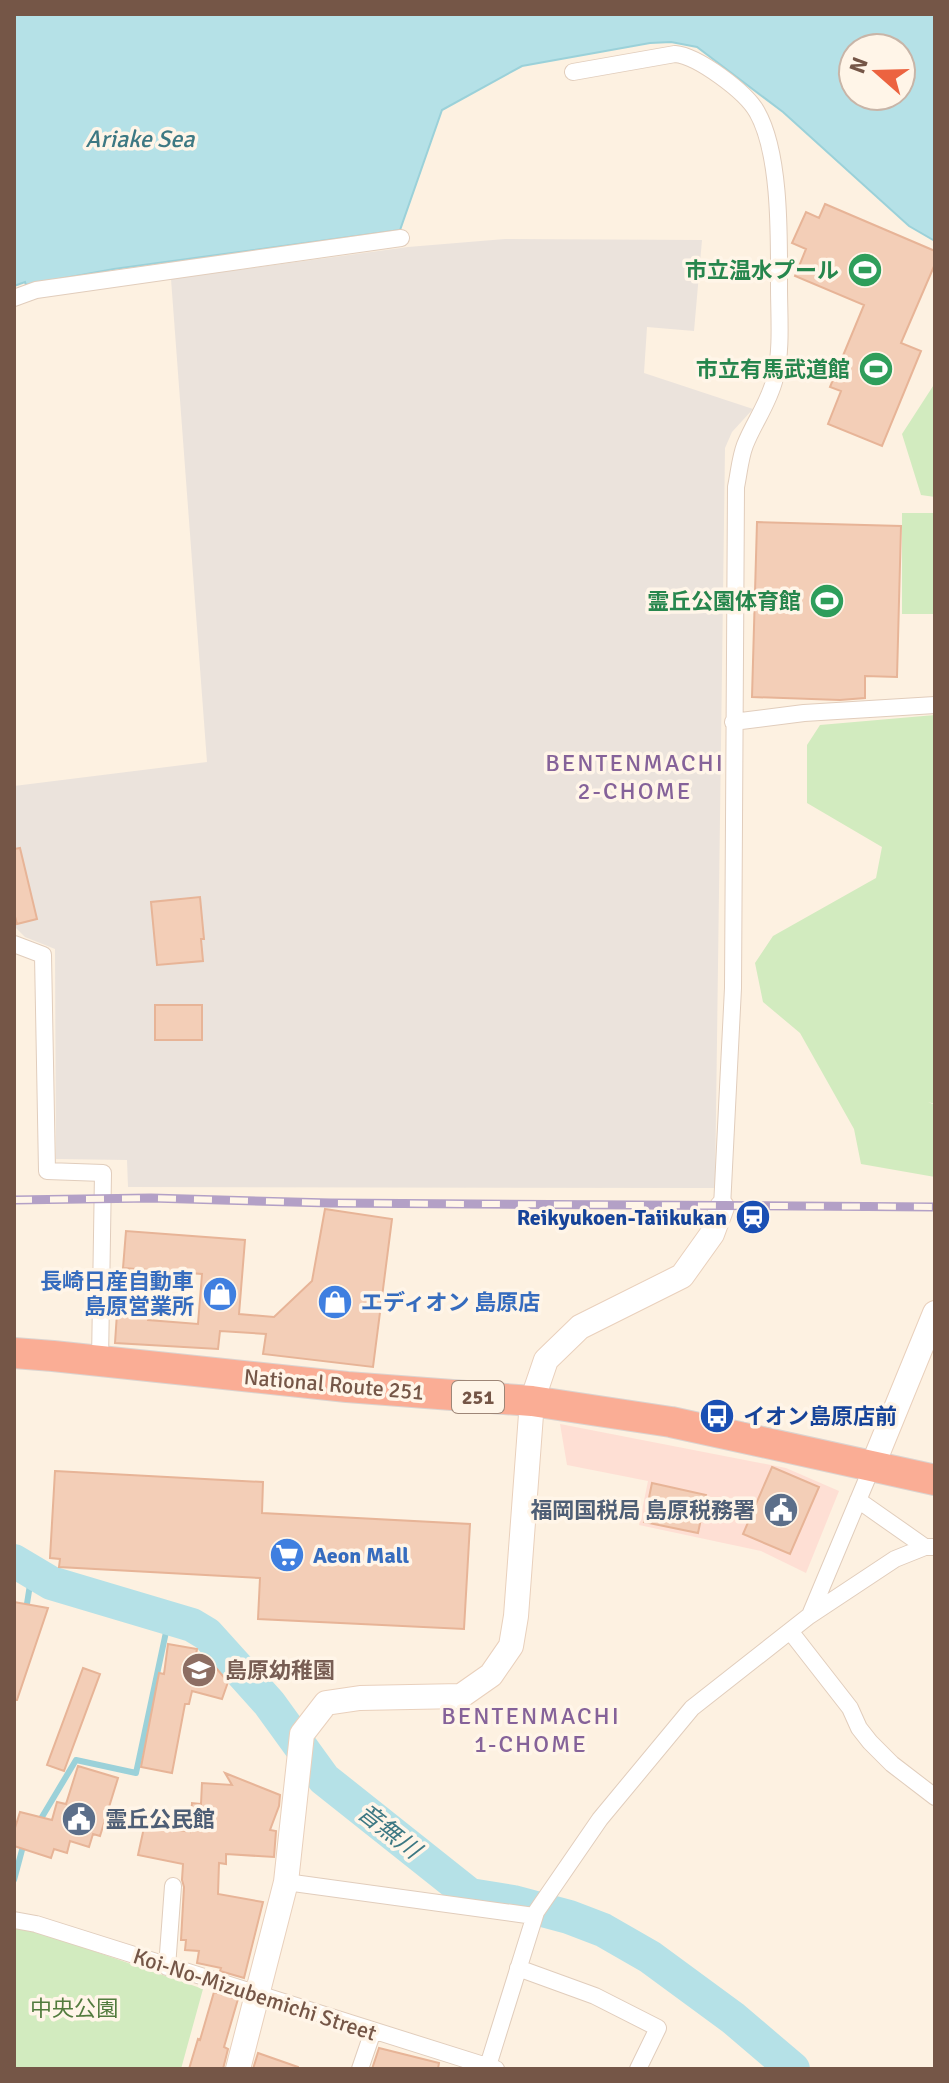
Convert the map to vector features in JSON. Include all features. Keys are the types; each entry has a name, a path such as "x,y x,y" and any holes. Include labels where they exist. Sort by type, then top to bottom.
{"highway":[{"name":"National Route 251","path":"14,1353 347,1387 532,1401 671,1422 935,1480"}],"street":[{"path":"238,2069 286,1882 302,1734 326,1703 360,1698 461,1696 491,1675 511,1646 516,1616 532,1401 546,1360 580,1327 682,1276 712,1234 722,1207 733,988 736,487 744,447 765,407 775,377 779,329 779,224 774,175 766,132 757,112 748,100 690,57 675,54 573,72"},
{"path":"14,298 36,290 401,238"},
{"path":"733,722 804,713 935,705"},
{"path":"14,944 43,955 47,1171 103,1173 100,1361"},
{"path":"809,1616 933,1323"},
{"path":"858,1500 930,1547"},
{"path":"490,2068 538,1909 600,1819 692,1708 809,1616 895,1559 930,1547"},
{"path":"790,1631 850,1708 870,1742 892,1764 935,1797"},
{"path":"286,1882 538,1909"},
{"path":"167,1967 173,1886"},
{"name":"Koi-No-Mizubemichi Street","path":"14,1920 36,1924 490,2068"},
{"path":"518,1968 595,1996 658,2028 638,2069"},
{"path":"360,2069 373,2031"}],"shaded area":[{"path":"505,239 702,240 694,331 647,327 644,373 753,409 732,432 725,448 715,1188 128,1187 127,1160 56,1159 55,949 25,937 14,926 14,786 207,762 171,279 408,247"},
{"path":"560,1424 786,1468 839,1491 806,1573 761,1551 639,1525 648,1481 567,1465"}],"green space":[{"path":"935,383 935,497 921,495 902,434"},
{"path":"902,513 935,513 935,614 902,614"},
{"path":"935,715 935,1104 928,1102 935,1105 935,1177 861,1164 854,1129 800,1033 763,1002 755,963 773,936 876,878 882,847 807,803 807,745 820,725"},
{"name":"中央公園","path":"16,1924 203,1989 181,2069 14,2069"}],"water":[{"name":"Ariake Sea","path":"14,14 935,14 935,241 909,226 783,112 697,47 671,42 522,66 442,110 400,230 114,269 26,285 25,282 14,286"}],"building":[{"path":"825,204 935,251 935,264 901,343 921,351 882,446 828,424 841,391 830,387 864,305 795,276 806,249 792,243 806,212 819,218"},
{"name":"霊丘公園体育館","path":"757,522 901,526 897,677 865,676 865,698 752,697"},
{"path":"20,848 37,919 17,924 14,913 14,849"},
{"path":"200,897 203,961 157,965 151,902"},
{"path":"155,1005 202,1005 202,1040 155,1040"},
{"path":"325,1209 392,1219 373,1367 263,1354 266,1334 220,1331 218,1349 115,1343 117,1313 148,1315 148,1320 198,1324 202,1274 123,1268 126,1231 245,1240 239,1314 274,1317 312,1281"},
{"name":"福岡国税局 島原税務署","path":"772,1467 819,1487 790,1554 743,1534"},
{"path":"55,1471 263,1482 262,1513 470,1524 464,1629 258,1619 260,1578 59,1567 60,1559 50,1558"},
{"path":"652,1483 706,1495 698,1533 644,1522"},
{"path":"14,1602 48,1608 17,1700 14,1700"},
{"path":"168,1644 197,1649 196,1654 206,1656 228,1682 222,1699 192,1691 189,1704 185,1704 172,1773 141,1767 159,1673 164,1674"},
{"path":"83,1668 100,1674 64,1771 47,1765"},
{"name":"霊丘公民館","path":"78,1766 118,1778 100,1836 93,1834 89,1847 70,1841 67,1853 54,1849 51,1858 14,1846 14,1831 20,1812 52,1820 57,1802 66,1804"},
{"path":"225,1773 280,1795 270,1830 276,1831 274,1857 226,1854 226,1864 219,1863 218,1894 263,1902 244,1978 220,1971 221,1968 197,1963 199,1951 185,1950 186,1940 181,1940 183,1864 138,1855 145,1823 190,1832 192,1803 201,1804 202,1783 232,1785"},
{"path":"214,1992 238,1999 224,2047 228,2049 223,2069 189,2069 200,2040"},
{"path":"379,2048 439,2063 438,2069 372,2069"},
{"path":"258,2053 298,2067 298,2069 253,2069"}],"waterway":[{"name":"音無川","path":"14,1561 51,1583 192,1625 207,1634 269,1703 324,1779 470,1895 513,1902 603,1930 650,1957 733,2018 793,2069"},
{"path":"26,1610 32,1572"},
{"path":"39,1822 76,1760 136,1773 169,1618"},
{"path":"14,1880 27,1842"}],"railway":[{"path":"14,1200 151,1198 330,1203 935,1207"}],"place":[{"name":"市立温水プール","path":"865,270"},
{"name":"市立有馬武道館","path":"876,369"},
{"name":"霊丘公園体育館","path":"827,601"},
{"name":"Reikyukoen-Taiikukan","path":"753,1217"},
{"name":"長崎日産自動車 島原営業所","path":"220,1294"},
{"name":"エディオン 島原店","path":"335,1302"},
{"name":"イオン島原店前","path":"717,1416"},
{"name":"福岡国税局 島原税務署","path":"781,1510"},
{"name":"Aeon Mall","path":"287,1555"},
{"name":"島原幼稚園","path":"199,1670"},
{"name":"霊丘公民館","path":"79,1819"}],"district":[{"name":"BENTENMACHI 2-CHOME","path":"635,777"},
{"name":"BENTENMACHI 1-CHOME","path":"531,1730"}]}
